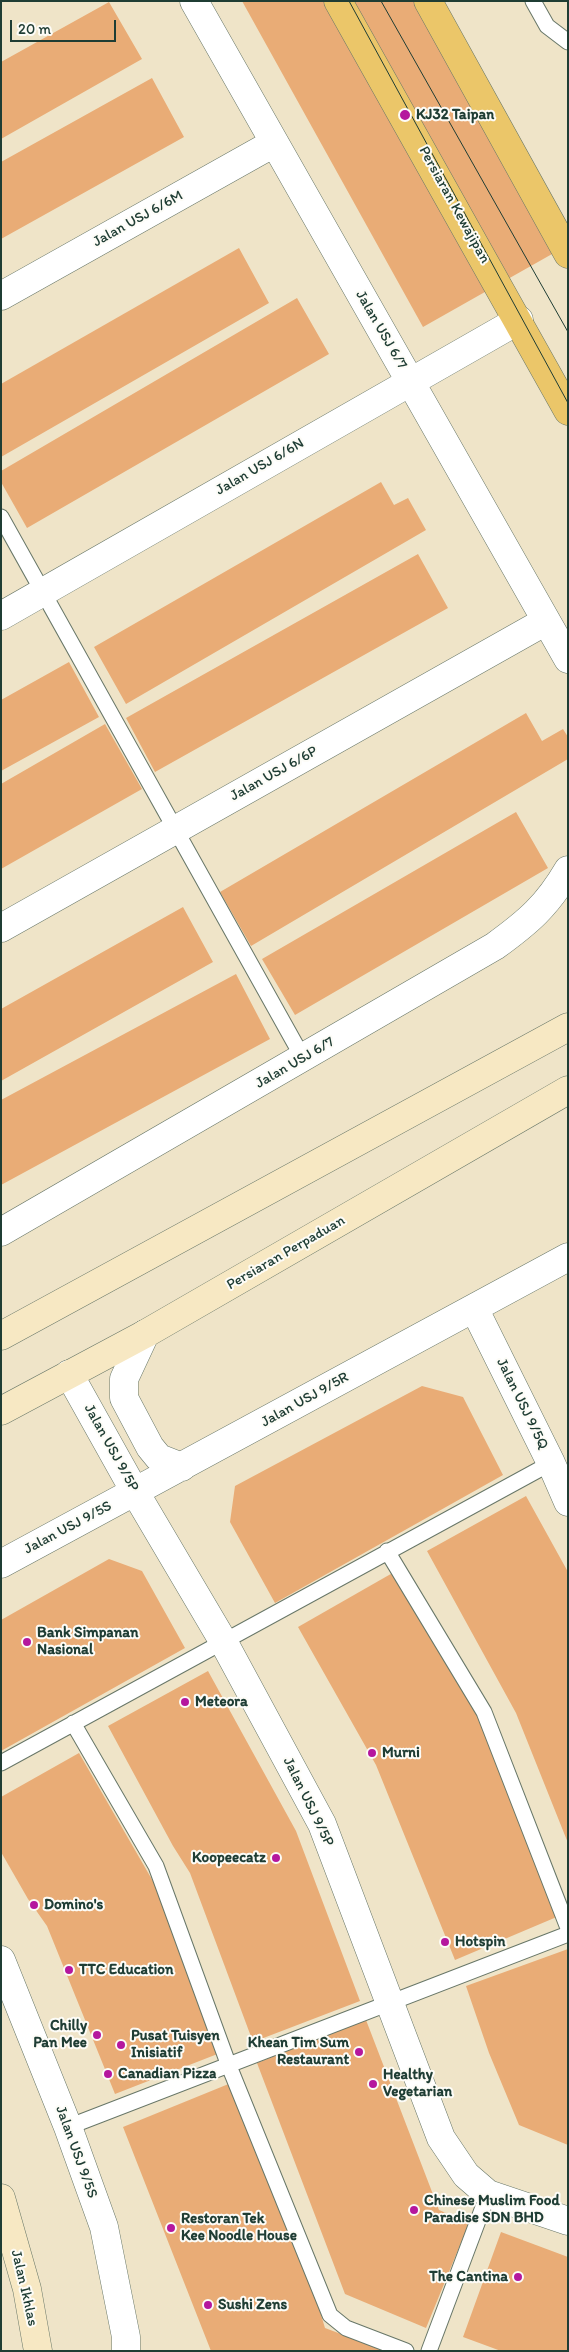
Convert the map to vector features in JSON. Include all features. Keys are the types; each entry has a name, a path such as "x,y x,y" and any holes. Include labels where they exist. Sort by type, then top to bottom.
{"main road":[{"name":"Persiaran Kewajipan","path":"338,1 519,320 568,411"},
{"path":"428,1 568,254"},
{"path":"1,1336 568,1027"},
{"name":"Persiaran Perpaduan","path":"1,1411 145,1334 568,1090"},
{"name":"Jalan Ikhlas","path":"1,2198 27,2289 38,2351"}],"street":[{"name":"Jalan USJ 6/7","path":"194,1 568,659"},
{"name":"Jalan USJ 6/6M","path":"1,296 274,143"},
{"name":"Jalan USJ 6/6N","path":"1,616 42,590 519,320"},
{"name":"Jalan USJ 6/6P","path":"1,928 546,620"},
{"name":"Jalan USJ 6/7","path":"1,1232 495,946 527,923 553,895 568,870"},
{"name":"Jalan USJ 9/5R","path":"135,1492 568,1257"},
{"name":"Jalan USJ 9/5Q","path":"474,1308 551,1463 568,1502"},
{"path":"145,1334 124,1379 124,1398 150,1448 159,1458 182,1467"},
{"name":"Jalan USJ 9/5P","path":"69,1374 135,1492 223,1641 322,1824 441,2138 466,2175 488,2194 568,2221"},
{"name":"Jalan USJ 9/5S","path":"1,1564 135,1492"},
{"name":"Jalan USJ 9/5S","path":"1,1960 68,2127 104,2227 126,2337 126,2351"}],"lane":[{"path":"533,1 547,26 568,42"},
{"path":"1,517 303,1058"},
{"path":"1,1763 551,1463"},
{"path":"387,1551 484,1712 568,1928"},
{"path":"73,1723 156,1866 229,2066 330,2315 346,2328 406,2351"},
{"path":"68,2127 568,1934"},
{"path":"429,2351 488,2194"}],"building":[{"name":"KJ32 Taipan","path":"242,1 442,1 568,245 423,327"},
{"path":"109,2 142,59 1,139 1,62"},
{"path":"152,78 184,137 1,239 1,162"},
{"path":"239,248 269,303 1,457 1,384"},
{"path":"297,298 329,354 27,528 1,482 1,471"},
{"path":"381,482 394,505 408,498 426,530 126,704 94,647"},
{"path":"418,554 448,608 155,772 126,718"},
{"path":"69,662 99,717 1,771 1,700"},
{"path":"526,713 542,741 563,729 568,737 568,759 251,946 220,892"},
{"path":"105,724 142,789 1,869 1,784"},
{"path":"516,812 548,868 295,1015 262,959"},
{"path":"183,907 213,962 1,1081 1,1009"},
{"path":"236,974 270,1039 1,1185 1,1100"},
{"path":"422,1386 463,1397 503,1475 275,1603 230,1522 235,1486"},
{"path":"526,1496 568,1572 568,1843 516,1713 427,1551"},
{"path":"109,1559 142,1571 185,1648 1,1751 1,1620"},
{"path":"396,1571 474,1708 559,1916 455,1960 376,1765 298,1627"},
{"path":"208,1671 296,1831 360,2001 253,2042 190,1873 173,1846 108,1726"},
{"path":"79,1753 154,1883 220,2053 115,2094 47,1926 28,1899 1,1852 1,1797"},
{"path":"568,1949 568,2145 519,2125 489,2053 466,1986"},
{"path":"366,2020 439,2210 469,2223 426,2328 345,2294 257,2063"},
{"path":"231,2083 315,2295 325,2328 386,2351 211,2351 123,2127"},
{"path":"501,2232 568,2257 568,2351 501,2351 463,2337"}],"tram line":[{"path":"349,1 568,403"},
{"path":"381,1 568,332"}],"place":[{"name":"KJ32 Taipan","path":"405,115"},
{"name":"Bank Simpanan Nasional","path":"27,1642"},
{"name":"Meteora","path":"185,1702"},
{"name":"Murni","path":"372,1753"},
{"name":"Koopeecatz","path":"276,1858"},
{"name":"Domino's","path":"34,1905"},
{"name":"Hotspin","path":"445,1942"},
{"name":"TTC Education","path":"69,1970"},
{"name":"Chilly Pan Mee","path":"97,2035"},
{"name":"Pusat Tuisyen Inisiatif","path":"121,2045"},
{"name":"Khean Tim Sum Restaurant","path":"359,2052"},
{"name":"Canadian Pizza","path":"108,2074"},
{"name":"Healthy Vegetarian","path":"373,2084"},
{"name":"Chinese Muslim Food Paradise SDN BHD","path":"414,2210"},
{"name":"Restoran Tek Kee Noodle House","path":"171,2228"},
{"name":"The Cantina","path":"518,2277"},
{"name":"Sushi Zens","path":"208,2305"}]}
